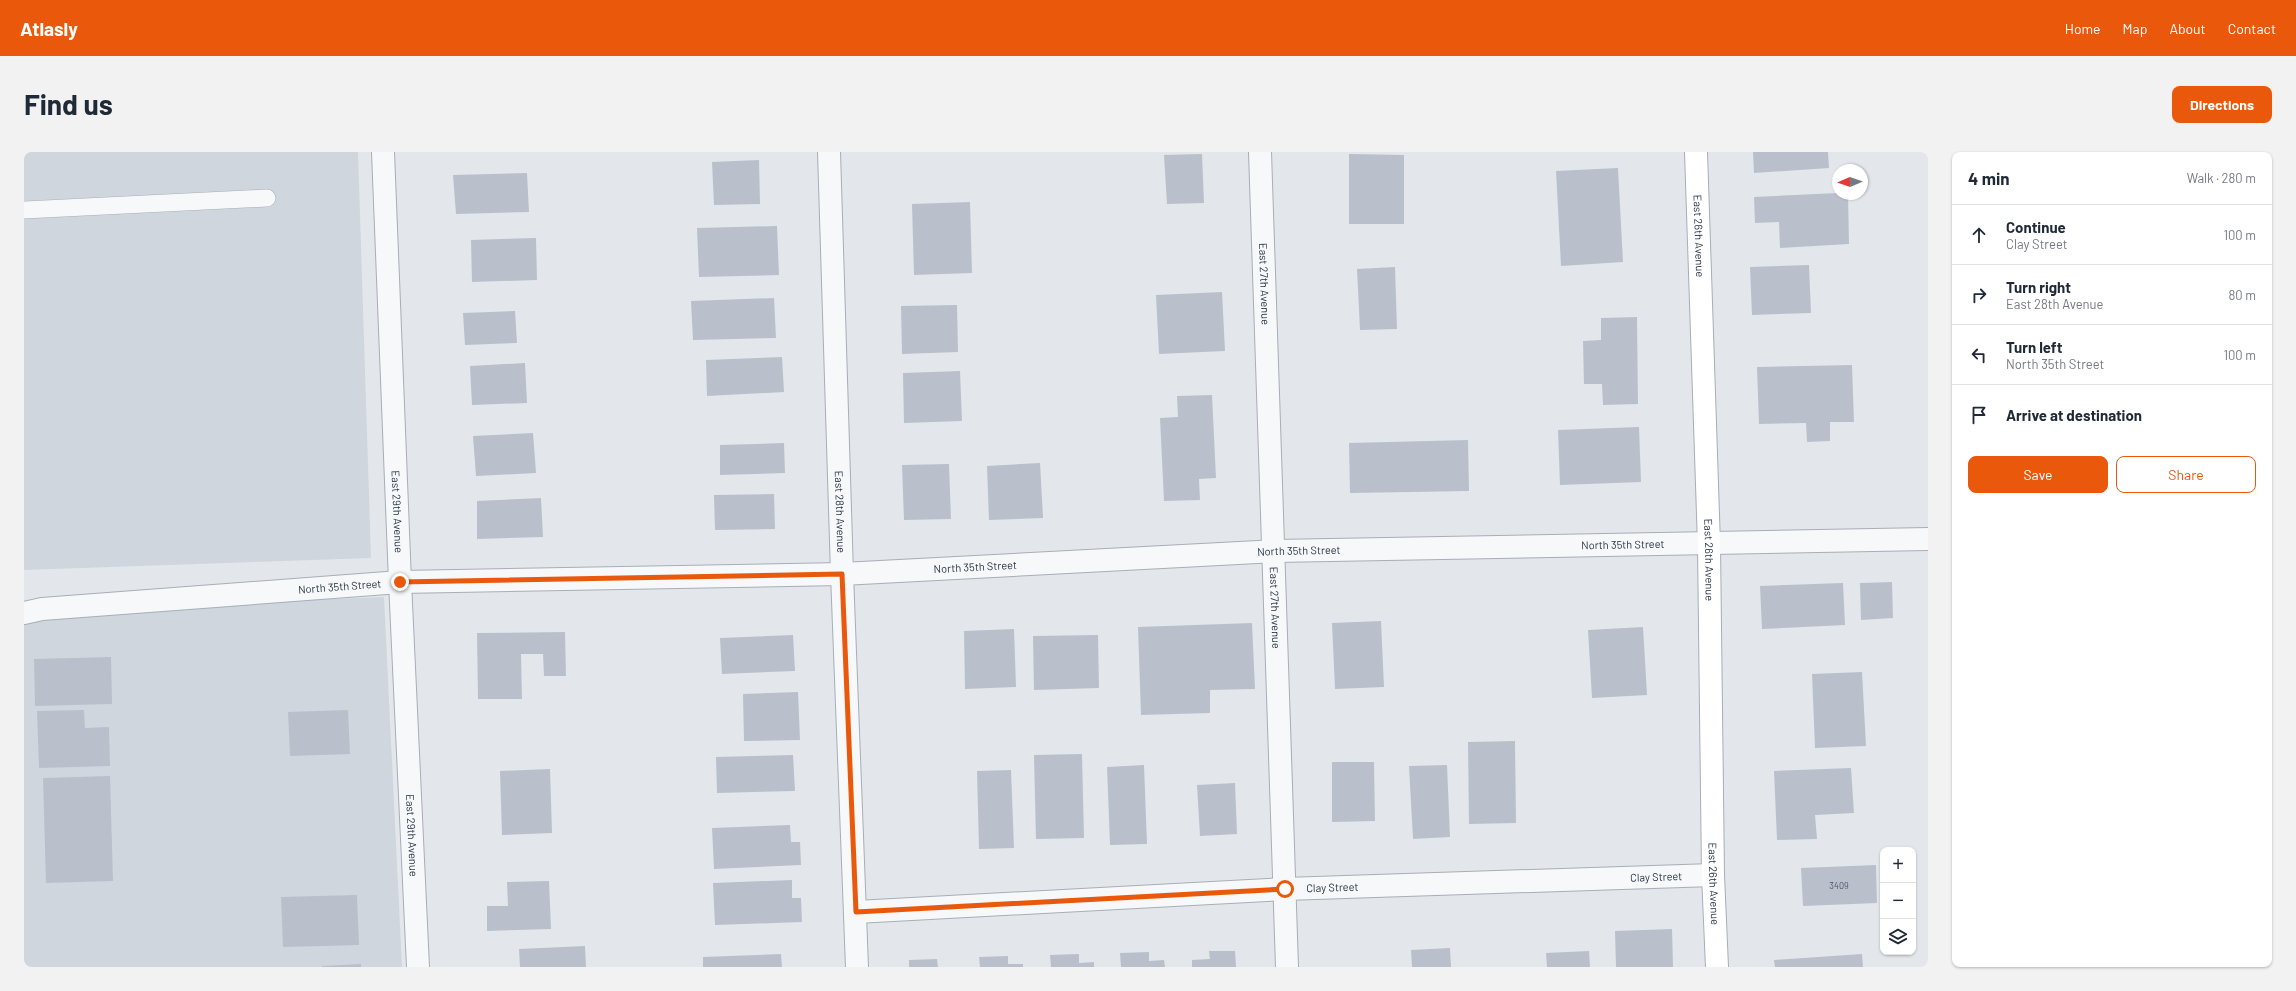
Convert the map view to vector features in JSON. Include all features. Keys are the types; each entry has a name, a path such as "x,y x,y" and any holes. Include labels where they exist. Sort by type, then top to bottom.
{"street":[{"name":"East 29th Avenue","path":"383,152 400,582 418,967"},
{"name":"East 28th Avenue","path":"829,152 842,574 857,967"},
{"name":"East 27th Avenue","path":"1260,152 1275,551 1287,967"},
{"name":"East 26th Avenue","path":"1696,152 1709,545 1713,875 1717,967"},
{"name":"North 35th Street","path":"24,613 42,609 400,582 842,574 1275,551 1709,545 1928,539"},
{"name":"Clay Street","path":"856,912 1285,889 1713,875"}],"lane":[{"path":"24,210 267,198"}],"shaded area":[{"path":"24,152 358,152 371,558 24,570"},
{"path":"384,597 402,967 24,967 24,617 39,610"}],"building":[{"path":"1753,152 1828,152 1829,168 1754,173"},
{"path":"1202,154 1204,203 1167,204 1164,155"},
{"path":"1349,154 1404,155 1404,224 1349,224"},
{"path":"759,160 760,204 714,205 712,162"},
{"path":"1618,168 1623,262 1561,266 1556,171"},
{"path":"527,173 529,212 456,214 453,175"},
{"path":"1832,193 1832,200 1848,200 1849,244 1780,248 1779,222 1755,223 1754,197"},
{"path":"970,202 972,273 914,275 912,204"},
{"path":"777,226 779,275 699,277 697,228"},
{"path":"536,238 537,280 472,282 471,240"},
{"path":"1809,265 1811,313 1752,315 1750,267"},
{"path":"1395,267 1397,329 1360,330 1357,269"},
{"path":"1222,292 1225,351 1159,354 1156,295"},
{"path":"774,298 776,338 693,340 691,301"},
{"path":"957,305 958,352 902,354 901,306"},
{"path":"515,311 517,343 465,345 463,313"},
{"path":"1637,317 1638,404 1603,405 1602,384 1584,384 1583,341 1601,340 1601,318"},
{"path":"782,357 784,392 707,396 706,360"},
{"path":"525,363 527,403 472,405 470,366"},
{"path":"1852,365 1854,422 1830,422 1830,441 1807,442 1806,423 1759,424 1757,367"},
{"path":"960,371 962,421 904,423 903,373"},
{"path":"1212,395 1216,478 1199,479 1200,500 1164,501 1160,418 1178,417 1177,396"},
{"path":"1639,427 1641,482 1560,485 1558,430"},
{"path":"533,433 536,473 476,476 473,436"},
{"path":"1468,440 1469,491 1350,493 1349,443"},
{"path":"784,443 785,473 720,475 720,445"},
{"path":"1040,463 1043,518 989,520 987,466"},
{"path":"949,464 951,519 904,520 902,465"},
{"path":"774,494 775,529 715,530 714,495"},
{"path":"541,498 543,537 477,539 477,501"},
{"path":"1892,582 1893,618 1861,620 1860,583"},
{"path":"1843,583 1845,625 1762,629 1760,586"},
{"path":"1381,621 1384,687 1335,689 1332,623"},
{"path":"1252,623 1255,689 1210,690 1210,713 1141,715 1138,627"},
{"path":"1643,627 1647,695 1592,698 1588,630"},
{"path":"1014,629 1016,687 965,689 964,631"},
{"path":"565,632 566,676 544,676 543,654 521,654 522,699 478,699 477,633"},
{"path":"793,635 795,671 722,674 720,638"},
{"path":"1098,635 1099,688 1034,690 1033,636"},
{"path":"111,657 112,704 35,706 34,659"},
{"path":"1862,672 1866,746 1815,748 1812,674"},
{"path":"798,692 800,740 744,741 743,694"},
{"path":"84,710 85,728 109,727 110,766 39,768 37,711"},
{"path":"348,710 350,754 290,756 288,712"},
{"path":"1515,741 1516,823 1469,824 1468,742"},
{"path":"1082,754 1084,838 1036,839 1034,755"},
{"path":"793,755 795,791 717,793 716,757"},
{"path":"1332,762 1374,762 1375,821 1332,822"},
{"path":"1144,765 1147,844 1110,845 1107,767"},
{"path":"1447,765 1450,837 1413,839 1409,766"},
{"path":"1851,768 1854,813 1815,815 1817,839 1777,840 1774,771"},
{"path":"550,769 552,833 502,835 500,771"},
{"path":"1011,770 1014,848 979,849 977,771"},
{"path":"110,776 113,881 46,883 43,778"},
{"path":"1235,783 1237,834 1200,836 1197,785"},
{"path":"790,825 791,842 800,842 801,865 714,869 712,828"},
{"path":"1876,865 1877,903 1803,906 1801,868"},
{"path":"792,880 792,898 801,898 802,922 715,925 713,883"},
{"path":"549,881 551,929 487,931 487,906 508,906 507,882"},
{"path":"357,895 359,945 283,947 281,897"},
{"path":"1672,929 1673,967 1616,967 1615,931"},
{"path":"585,946 586,967 520,967 519,949"},
{"path":"1450,948 1451,967 1412,967 1411,950"},
{"path":"1209,951 1235,951 1236,967 1192,967 1192,960 1210,959"},
{"path":"1589,951 1590,967 1547,967 1546,953"},
{"path":"1149,952 1149,961 1164,960 1165,967 1121,967 1120,953"},
{"path":"781,954 782,967 703,967 703,957"},
{"path":"1079,954 1079,963 1094,962 1094,967 1051,967 1050,955"},
{"path":"1862,954 1863,967 1775,967 1774,960"},
{"path":"1008,956 1008,964 1023,964 1023,967 980,967 979,957"},
{"path":"937,959 938,967 909,967 909,960"},
{"path":"361,964 361,967 322,967 322,966"}],"route":[{"path":"400,582 842,574 856,912 1285,889"}]}
